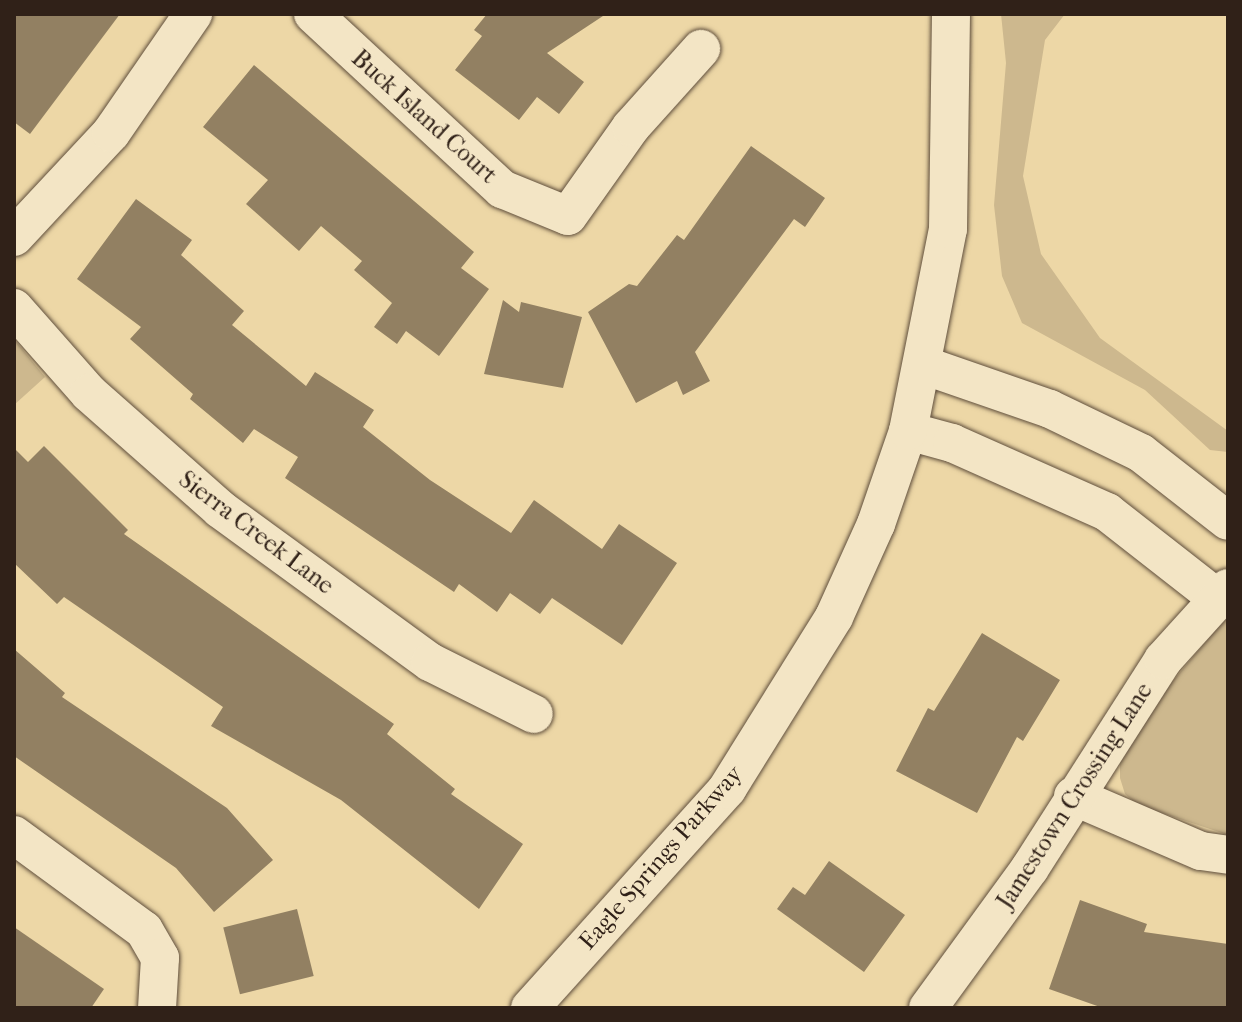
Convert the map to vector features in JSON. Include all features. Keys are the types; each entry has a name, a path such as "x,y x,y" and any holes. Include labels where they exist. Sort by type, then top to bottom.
{"street":[{"path":"14,237 111,133 193,14"},
{"name":"Buck Island Court","path":"313,14 502,189 568,216 631,127 701,49"},
{"name":"Eagle Springs Parkway","path":"530,1008 727,789 782,708 834,617 908,431 923,365 948,229 951,14"},
{"name":"Sierra Creek Lane","path":"14,308 89,393 220,509 430,662 534,714"},
{"path":"923,365 1050,409 1141,453 1228,521"},
{"path":"908,431 978,453 1107,512 1223,593"},
{"name":"Jamestown Crossing Lane","path":"928,1008 972,954 1163,660 1223,593"},
{"path":"1073,796 1201,851 1228,855"},
{"path":"14,835 144,930 160,958 160,998"}],"shaded area":[{"path":"1001,14 1065,14 1045,40 1023,176 1041,254 1100,338 1228,431 1228,452 1210,450 1145,390 1022,323 1002,276 994,205 1006,63"},
{"path":"14,339 45,377 14,405"},
{"path":"1228,615 1228,835 1138,805 1125,794 1120,763 1167,688"}],"building":[{"path":"14,14 120,14 30,134 14,122"},
{"path":"487,14 606,14 547,53 584,82 559,114 537,97 519,120 455,70 482,36 474,30"},
{"path":"254,65 474,252 461,268 489,289 439,356 406,331 397,344 374,327 392,303 354,270 362,261 321,226 299,251 246,204 268,180 203,127"},
{"path":"751,146 825,198 805,227 794,219 695,352 710,381 683,395 677,381 636,403 588,312 629,284 637,286 677,235 684,240"},
{"path":"136,199 192,240 181,255 244,311 232,325 306,386 315,372 374,410 363,427 430,480 511,533 534,500 602,549 619,524 677,563 622,645 552,598 540,614 510,593 497,612 459,584 454,592 285,478 298,457 254,429 243,443 190,399 193,394 130,339 141,327 77,279"},
{"path":"503,300 519,312 521,302 582,317 563,388 484,374"},
{"path":"44,446 128,530 124,534 394,724 387,734 455,789 451,794 523,844 479,909 341,800 211,726 223,707 64,597 57,604 14,563 14,448 28,462"},
{"path":"982,633 1060,680 1023,741 1017,737 977,813 896,771 928,708 934,711"},
{"path":"14,649 65,693 62,697 227,808 273,860 214,912 176,868 14,756"},
{"path":"829,861 905,915 864,972 777,909 793,887 805,895"},
{"path":"1080,900 1147,924 1144,932 1228,944 1228,1008 1103,1008 1049,989"},
{"path":"297,909 314,976 240,994 223,927"},
{"path":"14,927 104,989 91,1008 14,1008"}]}
